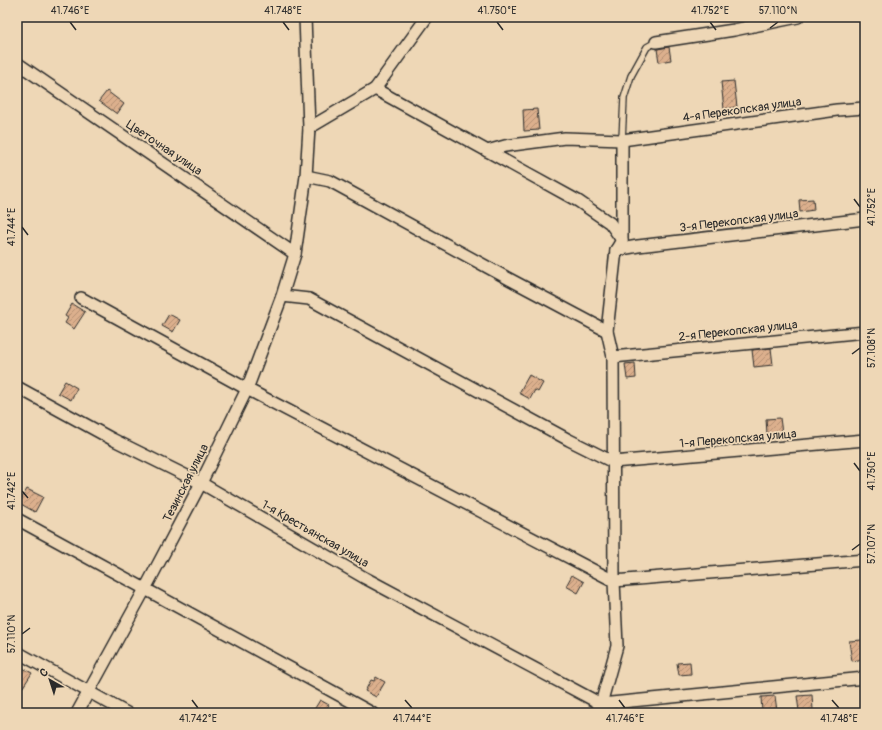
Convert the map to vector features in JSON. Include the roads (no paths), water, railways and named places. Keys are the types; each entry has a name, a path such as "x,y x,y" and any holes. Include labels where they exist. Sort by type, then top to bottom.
{"street":[{"name":"Тезинская улица","path":"77,713 201,483 247,389 282,296 295,254 306,176 309,128 305,17"},
{"path":"309,128 375,89 427,17"},
{"path":"656,42 734,30 798,17"},
{"name":"Цветочная улица","path":"17,63 295,254"},
{"path":"375,89 578,201 610,223 622,240"},
{"name":"4-я Перекопская улица","path":"487,151 505,146 565,138 622,140 837,110 865,108"},
{"path":"622,140 622,240 616,250 607,331 613,357 614,581 617,646 598,708 865,678"},
{"path":"306,176 330,181 607,331"},
{"name":"3-я Перекопская улица","path":"616,250 638,246 865,219"},
{"path":"282,296 309,299 569,440 613,462"},
{"path":"81,298 247,389 614,581 865,560"},
{"name":"2-я Перекопская улица","path":"613,357 865,332"},
{"name":"1-я Крестьянская улица","path":"17,387 112,439 201,483 365,578 598,708"},
{"name":"1-я Перекопская улица","path":"613,462 865,440"},
{"path":"17,519 372,713"},
{"path":"17,652 127,713"}],"lane":[{"path":"622,140 624,98 631,76 647,47 656,42"}]}
